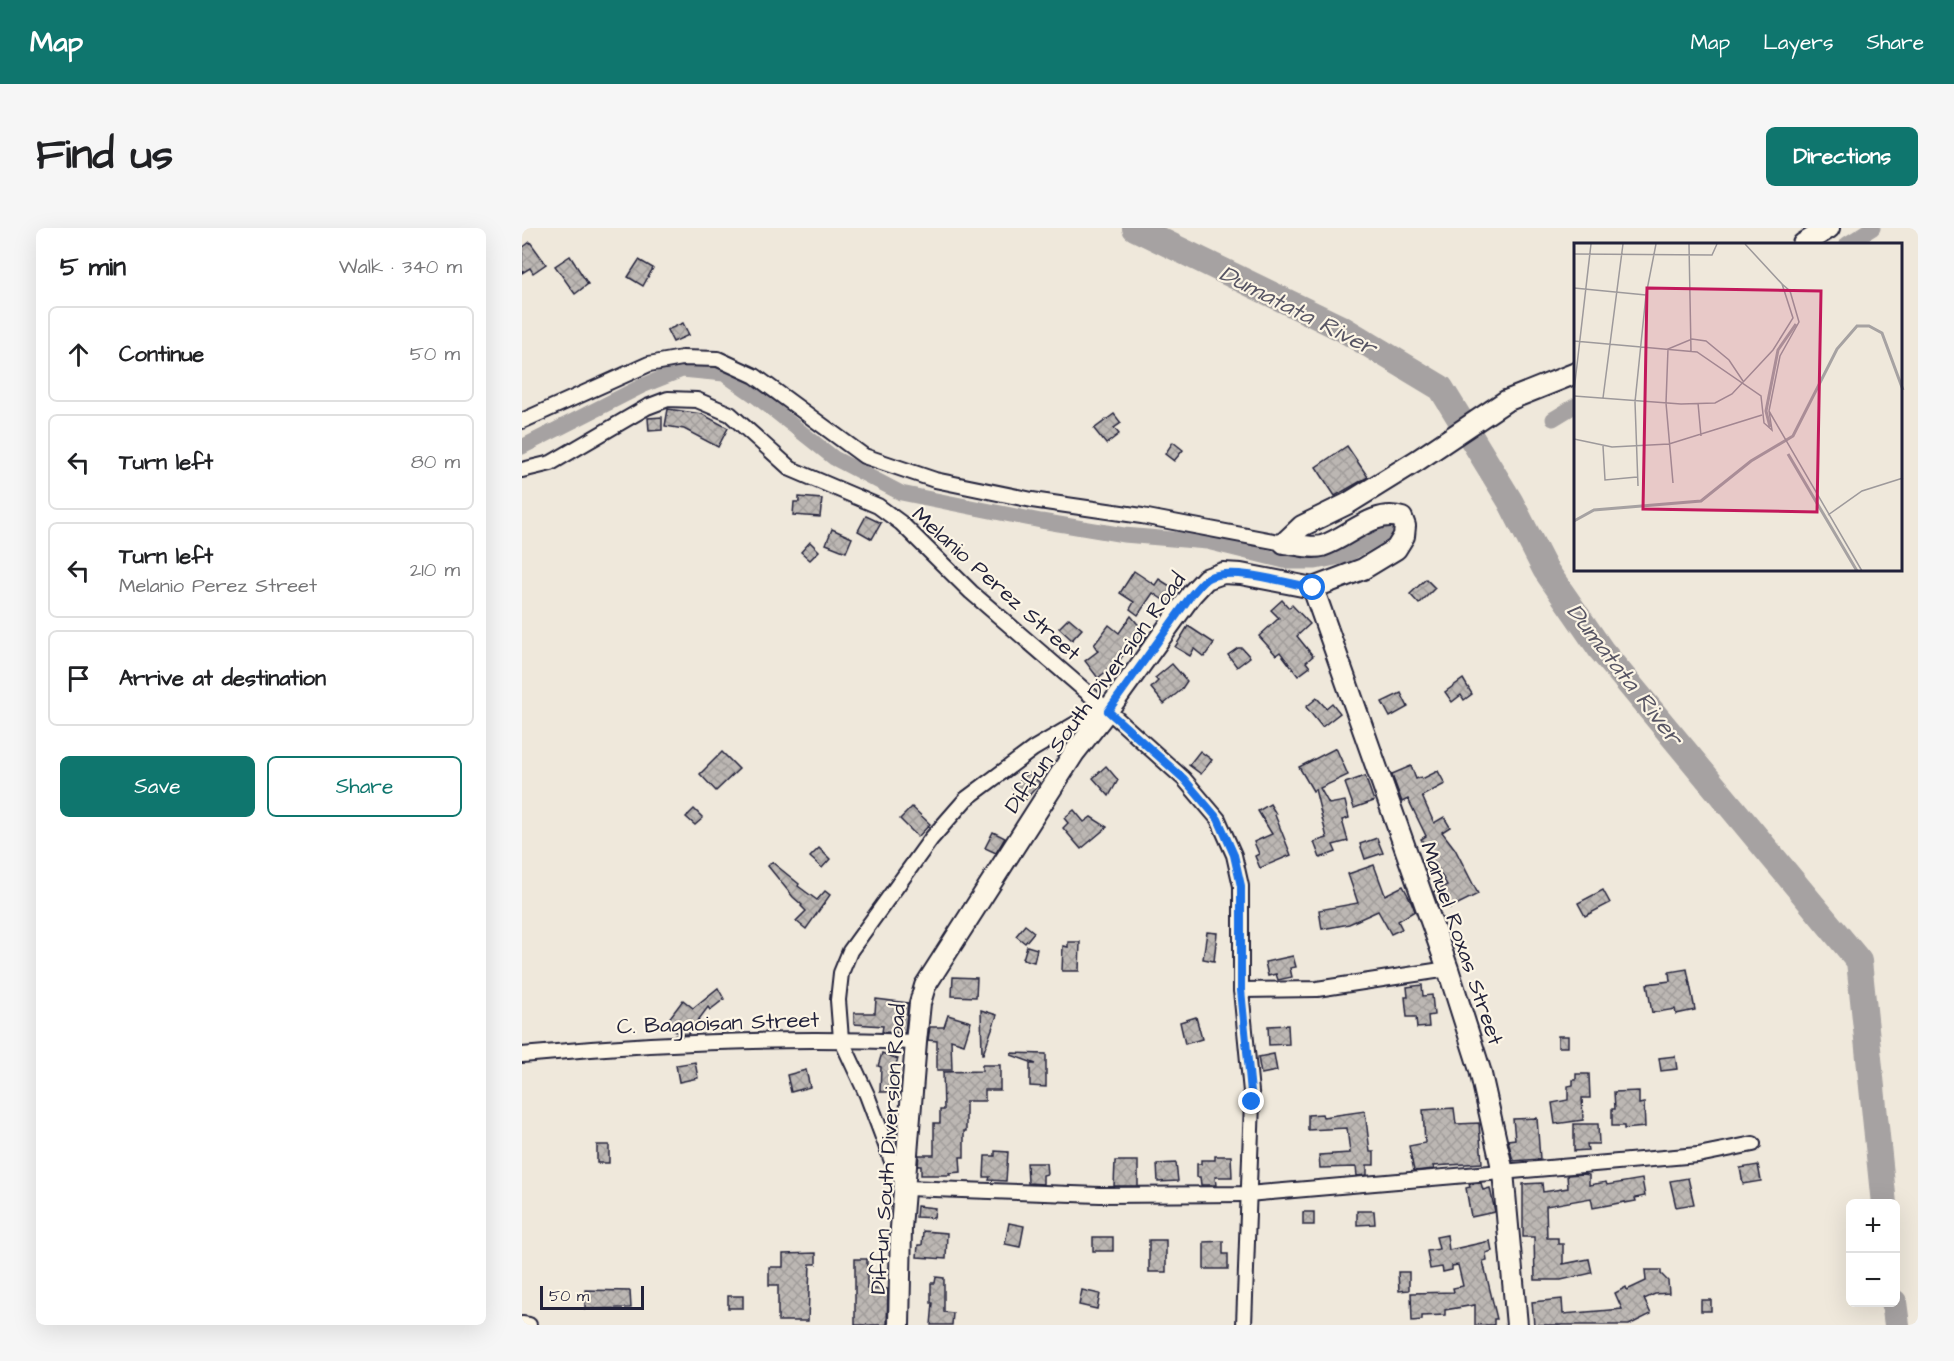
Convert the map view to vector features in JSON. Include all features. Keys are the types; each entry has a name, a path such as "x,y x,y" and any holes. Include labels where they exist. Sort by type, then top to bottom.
{"street":[{"path":"1805,243 1829,228"},
{"path":"522,421 649,364 682,358 718,359 755,376 864,456 935,480 1032,500 1143,516 1284,543 1320,546 1341,538 1373,520 1394,516 1402,518 1405,526 1404,536 1396,549 1363,569 1313,588"},
{"path":"1284,543 1302,526 1347,504 1506,401 1574,374"},
{"name":"Melanio Perez Street","path":"522,470 551,463 647,407 668,399 697,400 730,414 791,469 878,506 901,523 971,592 1184,779 1218,819 1234,855 1241,886 1241,990 1252,1102 1244,1325"},
{"name":"Diffun South Diversion Road","path":"899,1325 902,1228 916,1042 920,1004 925,986 935,968 1074,753 1192,594 1206,579 1223,573 1241,574 1313,588"},
{"name":"Manuel Roxas Street","path":"1313,588 1448,969 1480,1070 1503,1172 1517,1325"},
{"path":"1106,709 1005,769 966,799 931,839 850,951 841,973 838,1000 841,1039 867,1095 893,1164 906,1188 1100,1195 1248,1194 1698,1155 1753,1144"},
{"path":"1241,990 1317,989 1448,969"},
{"name":"C. Bagaoisan Street","path":"522,1055 618,1046 841,1039 916,1042"},
{"path":"522,1323 529,1325"}],"building":[{"path":"530,242 546,264 533,273 530,268 522,273 522,248"},
{"path":"570,256 588,284 575,294 555,266"},
{"path":"639,260 653,268 643,286 628,277"},
{"path":"683,323 689,335 673,342 667,330"},
{"path":"668,409 702,414 728,428 718,447 684,429 665,426"},
{"path":"1114,414 1121,423 1114,428 1119,434 1106,444 1094,429"},
{"path":"662,417 662,430 649,431 648,418"},
{"path":"1173,442 1183,450 1174,461 1165,454"},
{"path":"1347,446 1368,477 1335,496 1316,467"},
{"path":"799,497 822,499 820,517 793,515 794,502 799,502"},
{"path":"866,516 881,523 872,539 858,531"},
{"path":"832,529 852,538 846,552 826,544"},
{"path":"810,542 819,551 810,560 801,552"},
{"path":"1134,571 1155,585 1159,579 1178,591 1169,604 1153,593 1138,615 1130,609 1134,602 1120,593"},
{"path":"1426,579 1435,588 1419,604 1410,594"},
{"path":"1282,600 1289,608 1292,605 1310,624 1297,636 1313,656 1306,662 1310,667 1298,676 1280,652 1276,655 1259,636 1279,618 1271,610"},
{"path":"1131,616 1147,635 1140,645 1134,641 1118,662 1098,678 1085,661 1098,651 1094,645 1109,625 1119,633"},
{"path":"1069,618 1082,629 1072,640 1059,628"},
{"path":"1188,626 1214,643 1204,657 1194,649 1190,656 1175,647"},
{"path":"1242,648 1250,657 1237,667 1228,655"},
{"path":"1172,664 1187,681 1181,690 1164,704 1151,688 1158,681 1155,678"},
{"path":"1463,679 1472,694 1464,700 1461,695 1452,702 1445,692"},
{"path":"1401,693 1408,707 1390,717 1382,702"},
{"path":"1317,698 1326,708 1332,703 1340,713 1322,727 1306,707"},
{"path":"1336,748 1348,775 1320,788 1329,804 1345,801 1349,818 1342,820 1348,841 1333,845 1336,852 1320,858 1314,842 1327,838 1315,789 1313,791 1299,767"},
{"path":"1200,751 1212,760 1201,774 1189,765"},
{"path":"722,752 739,769 716,791 700,774"},
{"path":"1106,766 1118,780 1109,796 1093,778"},
{"path":"1411,766 1416,779 1421,777 1422,779 1438,771 1445,784 1422,796 1434,823 1444,817 1450,827 1442,832 1455,849 1478,894 1450,908 1446,898 1437,903 1433,892 1447,885 1421,839 1426,836 1408,799 1402,802 1392,775"},
{"path":"1029,773 1040,783 1025,800 1012,788"},
{"path":"1365,776 1374,801 1354,808 1345,783"},
{"path":"1270,804 1291,855 1260,868 1255,856 1259,854 1254,842 1272,834 1258,811"},
{"path":"912,807 930,824 918,837 900,819"},
{"path":"694,809 703,818 695,825 686,817"},
{"path":"1074,810 1084,822 1091,817 1107,827 1081,849 1063,828 1068,823 1064,818"},
{"path":"993,832 1005,838 996,853 985,848"},
{"path":"1377,838 1383,853 1365,859 1360,844"},
{"path":"819,848 830,859 822,868 810,857"},
{"path":"772,862 817,900 825,891 830,895 806,929 796,921 806,911 768,866"},
{"path":"1374,865 1385,895 1403,886 1411,901 1415,911 1398,921 1402,929 1391,934 1378,911 1349,924 1322,929 1319,910 1358,903 1348,874"},
{"path":"1603,890 1610,903 1585,916 1578,903"},
{"path":"1025,925 1034,932 1025,943 1016,936"},
{"path":"1207,932 1217,933 1214,961 1203,959"},
{"path":"1068,942 1080,942 1079,971 1062,971 1063,946 1068,947"},
{"path":"1027,946 1037,949 1034,962 1023,959"},
{"path":"1293,956 1296,967 1290,968 1292,977 1278,980 1276,974 1268,976 1265,962"},
{"path":"1687,969 1695,1010 1676,1014 1675,1009 1652,1013 1647,984 1670,981 1669,972"},
{"path":"953,977 977,978 976,997 952,996"},
{"path":"1422,985 1423,996 1432,995 1434,1015 1428,1016 1429,1027 1417,1028 1416,1017 1407,1017 1405,997 1408,997 1407,987"},
{"path":"718,988 724,999 710,1010 708,1007 688,1034 679,1034 665,1024 683,1000 693,1008"},
{"path":"876,999 908,1003 905,1033 882,1032 883,1026 854,1024 854,1013 875,1013"},
{"path":"981,1010 997,1015 983,1054 982,1054"},
{"path":"948,1015 971,1022 964,1044 951,1040 952,1070 937,1070 937,1041 928,1040 930,1027 944,1027"},
{"path":"1196,1017 1202,1039 1185,1044 1180,1022"},
{"path":"1288,1025 1289,1044 1269,1045 1268,1026"},
{"path":"1558,1036 1568,1036 1568,1047 1558,1047"},
{"path":"882,1053 898,1059 892,1073 892,1092 880,1092 881,1067 878,1066"},
{"path":"1011,1053 1046,1054 1046,1087 1030,1086 1030,1064 1036,1064 1011,1055"},
{"path":"1274,1054 1277,1071 1261,1074 1258,1057"},
{"path":"1675,1056 1677,1069 1661,1071 1659,1058"},
{"path":"695,1062 698,1078 679,1082 676,1065"},
{"path":"982,1065 1000,1065 1000,1090 985,1090 985,1101 966,1101 966,1131 964,1131 964,1157 960,1157 961,1172 949,1173 950,1175 921,1175 921,1166 918,1166 919,1155 934,1155 934,1123 940,1123 940,1110 944,1110 943,1072 982,1071"},
{"path":"806,1070 810,1087 791,1092 787,1075"},
{"path":"1576,1074 1589,1074 1590,1098 1582,1098 1583,1120 1555,1124 1552,1103 1568,1100 1568,1086 1573,1085"},
{"path":"1639,1091 1639,1104 1644,1103 1645,1127 1624,1129 1624,1126 1612,1126 1612,1109 1615,1109 1614,1092"},
{"path":"1454,1108 1456,1124 1479,1123 1482,1163 1433,1166 1434,1169 1414,1171 1409,1146 1425,1143 1423,1110"},
{"path":"889,1110 898,1110 897,1134 891,1134"},
{"path":"1365,1111 1370,1152 1374,1152 1374,1165 1367,1165 1367,1175 1357,1176 1356,1167 1320,1168 1319,1155 1350,1153 1347,1128 1308,1130 1308,1115 1322,1114 1323,1117"},
{"path":"1537,1118 1540,1159 1513,1161 1508,1140 1515,1139 1513,1119"},
{"path":"1574,1124 1598,1124 1599,1144 1587,1144 1588,1150 1574,1151"},
{"path":"597,1145 609,1145 609,1163 597,1163"},
{"path":"995,1151 1008,1152 1006,1181 989,1180 990,1177 984,1177 985,1156 995,1156"},
{"path":"1215,1156 1231,1156 1232,1177 1215,1177 1216,1185 1201,1185 1200,1177 1197,1177 1197,1164 1201,1164 1201,1160 1215,1160"},
{"path":"1115,1161 1138,1161 1138,1186 1114,1186"},
{"path":"1027,1163 1046,1163 1047,1174 1043,1175 1043,1184 1028,1183"},
{"path":"1176,1163 1178,1181 1158,1182 1157,1164"},
{"path":"1758,1165 1761,1181 1743,1184 1740,1168"},
{"path":"1567,1175 1589,1175 1589,1185 1606,1182 1607,1185 1642,1179 1645,1196 1635,1198 1636,1201 1593,1208 1591,1198 1546,1206 1547,1238 1558,1238 1558,1244 1563,1244 1563,1264 1589,1259 1592,1273 1561,1280 1535,1280 1534,1237 1523,1237 1523,1184 1542,1183 1543,1192 1568,1188"},
{"path":"1688,1178 1694,1204 1676,1207 1670,1181"},
{"path":"1481,1183 1483,1190 1490,1188 1495,1212 1471,1217 1466,1188 1470,1187 1469,1184"},
{"path":"917,1206 935,1208 934,1218 916,1217"},
{"path":"1357,1211 1374,1211 1375,1224 1357,1225"},
{"path":"1303,1212 1314,1212 1314,1225 1303,1225"},
{"path":"1009,1223 1024,1226 1020,1247 1005,1244"},
{"path":"923,1231 947,1233 946,1259 917,1257 918,1245 922,1245"},
{"path":"1447,1235 1449,1250 1490,1241 1492,1251 1486,1253 1487,1260 1483,1261 1497,1319 1494,1319 1494,1325 1475,1325 1475,1305 1445,1310 1445,1315 1422,1316 1422,1320 1412,1321 1411,1293 1454,1292 1453,1288 1463,1286 1458,1265 1452,1266 1452,1270 1443,1272 1442,1267 1430,1269 1427,1251 1439,1249 1436,1237"},
{"path":"1093,1237 1113,1237 1113,1251 1093,1251"},
{"path":"1149,1240 1166,1240 1166,1272 1149,1272"},
{"path":"1223,1241 1223,1254 1228,1254 1228,1269 1204,1269 1204,1242"},
{"path":"816,1253 816,1264 810,1264 808,1321 778,1321 778,1285 769,1285 769,1267 783,1267 783,1254"},
{"path":"855,1259 867,1259 867,1289 888,1289 887,1325 855,1325"},
{"path":"1645,1270 1661,1270 1661,1274 1668,1281 1669,1293 1655,1294 1644,1299 1651,1314 1629,1325 1534,1325 1532,1302 1562,1299 1563,1314 1622,1309 1615,1293 1646,1281"},
{"path":"1398,1272 1409,1272 1409,1290 1399,1291"},
{"path":"936,1277 944,1278 944,1312 953,1313 952,1325 931,1325 933,1303 931,1303 931,1283 935,1283"},
{"path":"585,1290 630,1291 631,1308 585,1309"},
{"path":"1082,1290 1100,1294 1097,1309 1079,1305"},
{"path":"728,1296 743,1296 743,1308 728,1308"},
{"path":"1701,1300 1711,1300 1711,1311 1701,1311"}],"waterway":[{"name":"Dumatata River","path":"1135,228 1343,329 1441,388 1510,501 1545,569 1601,650 1859,961 1883,1199"},
{"path":"1849,243 1873,228"},
{"path":"522,447 642,386 682,370 724,374 834,458 901,493 1124,535 1207,542 1288,562 1316,562 1345,556 1393,529"},
{"path":"1553,419 1574,406"},
{"name":"Dumatata River","path":"1895,1307 1897,1325"}],"route":[{"path":"1252,1102 1241,990 1241,886 1234,855 1218,819 1184,779 1108,711 1192,594 1206,579 1223,573 1241,574 1313,588"}]}
